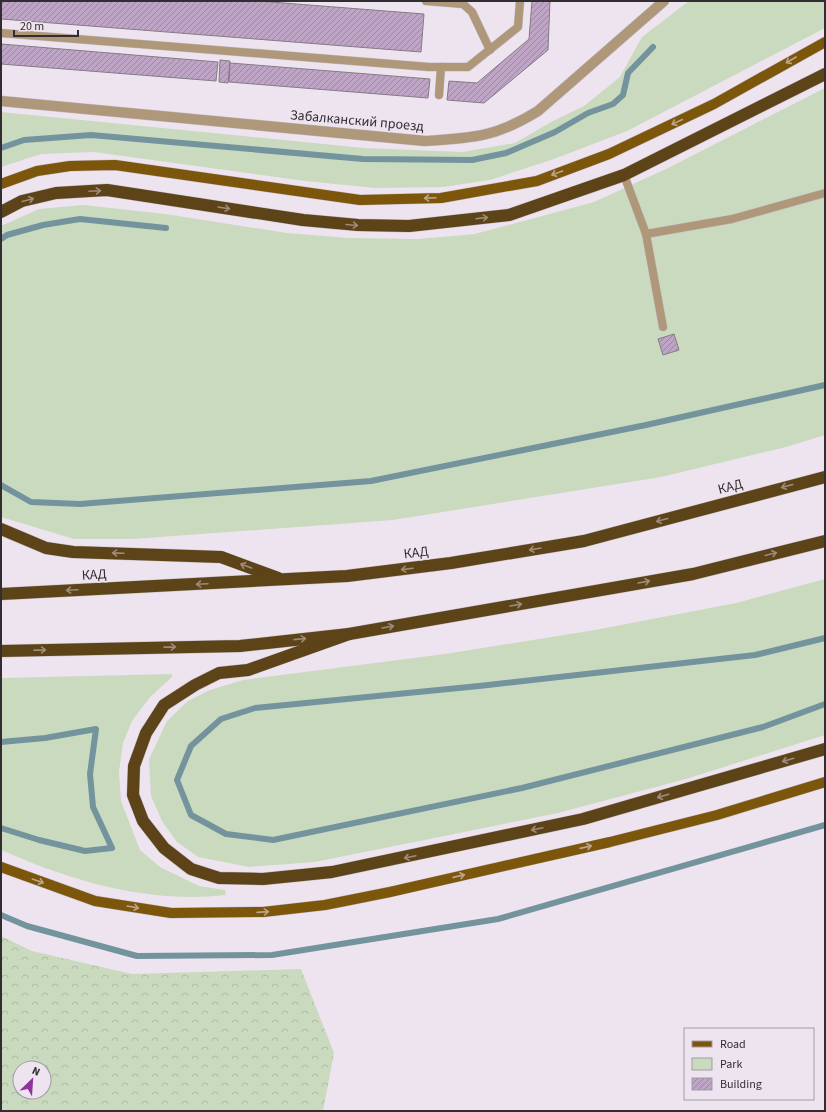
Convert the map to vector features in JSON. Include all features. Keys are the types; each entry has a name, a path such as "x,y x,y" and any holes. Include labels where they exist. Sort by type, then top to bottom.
{"highway":[{"path":"1,212 22,201 56,193 107,190 303,220 358,225 409,226 509,215 624,175 825,74"},
{"name":"КАД","path":"1,594 347,576 451,563 584,541 825,477"},
{"path":"1,529 46,548 73,552 221,557 283,580"},
{"path":"1,651 240,646 349,634 693,574 825,541"},
{"path":"349,634 248,670 219,673 195,685 164,705 146,733 134,766 133,795 143,821 164,848 191,869 219,878 263,879 332,872 584,819 825,749"}],"main road":[{"path":"1,184 37,171 70,166 115,165 360,200 441,198 537,181 609,154 714,104 825,42"},
{"path":"1,867 95,901 171,913 263,912 325,905 390,892 602,844 717,815 825,782"}],"street":[{"name":"Забалканский проезд","path":"1,101 426,141 466,139 497,132 516,125 538,111 664,1"}],"lane":[{"path":"426,1 464,4 472,12 490,50"},
{"path":"1,33 441,67 468,67 518,27 520,1"},
{"path":"439,95 441,67"},
{"path":"624,175 646,234 663,327"},
{"path":"646,234 732,219 825,193"}],"green space":[{"path":"689,1 825,1 825,28 627,131 554,159 490,180 443,187 376,188 305,181 94,152 41,154 1,167 1,112 364,148 463,152 515,143 551,122 584,106 620,77 642,37"},
{"path":"825,88 825,435 786,447 661,477 393,520 133,539 74,539 1,517 1,226 39,209 84,205 165,214 287,233 349,238 418,239 475,234 594,202 666,169"},
{"path":"825,579 825,735 686,779 558,813 315,862 249,867 198,857 177,842 162,821 151,796 149,759 167,721 188,701 210,690 243,680 445,654 595,630 736,603"},
{"path":"172,674 172,677 150,697 132,721 123,743 119,772 121,801 140,850 160,867 199,886 225,890 226,895 197,897 168,896 111,888 55,871 1,850 1,678"},
{"path":"1,936 32,951 132,974 301,969 334,1053 323,1111 1,1111"}],"building":[{"path":"1,1 258,1 424,14 421,52 1,19"},
{"path":"532,1 550,1 548,50 484,103 447,100 449,81 477,83 529,39"},
{"path":"1,44 218,62 216,81 1,64"},
{"path":"220,60 230,61 228,83 219,82"},
{"path":"230,63 430,79 428,98 229,82"},
{"path":"674,334 679,350 663,355 658,339"}],"waterway":[{"path":"1,148 24,140 91,135 363,159 472,160 506,153 555,132 588,113 613,104 623,95 628,73 653,47"},
{"path":"1,239 7,235 43,225 80,219 166,228"},
{"path":"1,485 31,502 80,504 371,481 646,425 825,385"},
{"path":"825,638 755,655 479,686 255,708 221,719 191,746 177,780 191,815 226,834 273,840 522,788 763,727 825,704"},
{"path":"1,742 45,738 96,729 90,774 93,807 112,848 85,851 39,840 1,828"},
{"path":"1,915 27,926 137,956 272,955 498,919 825,825"}]}
